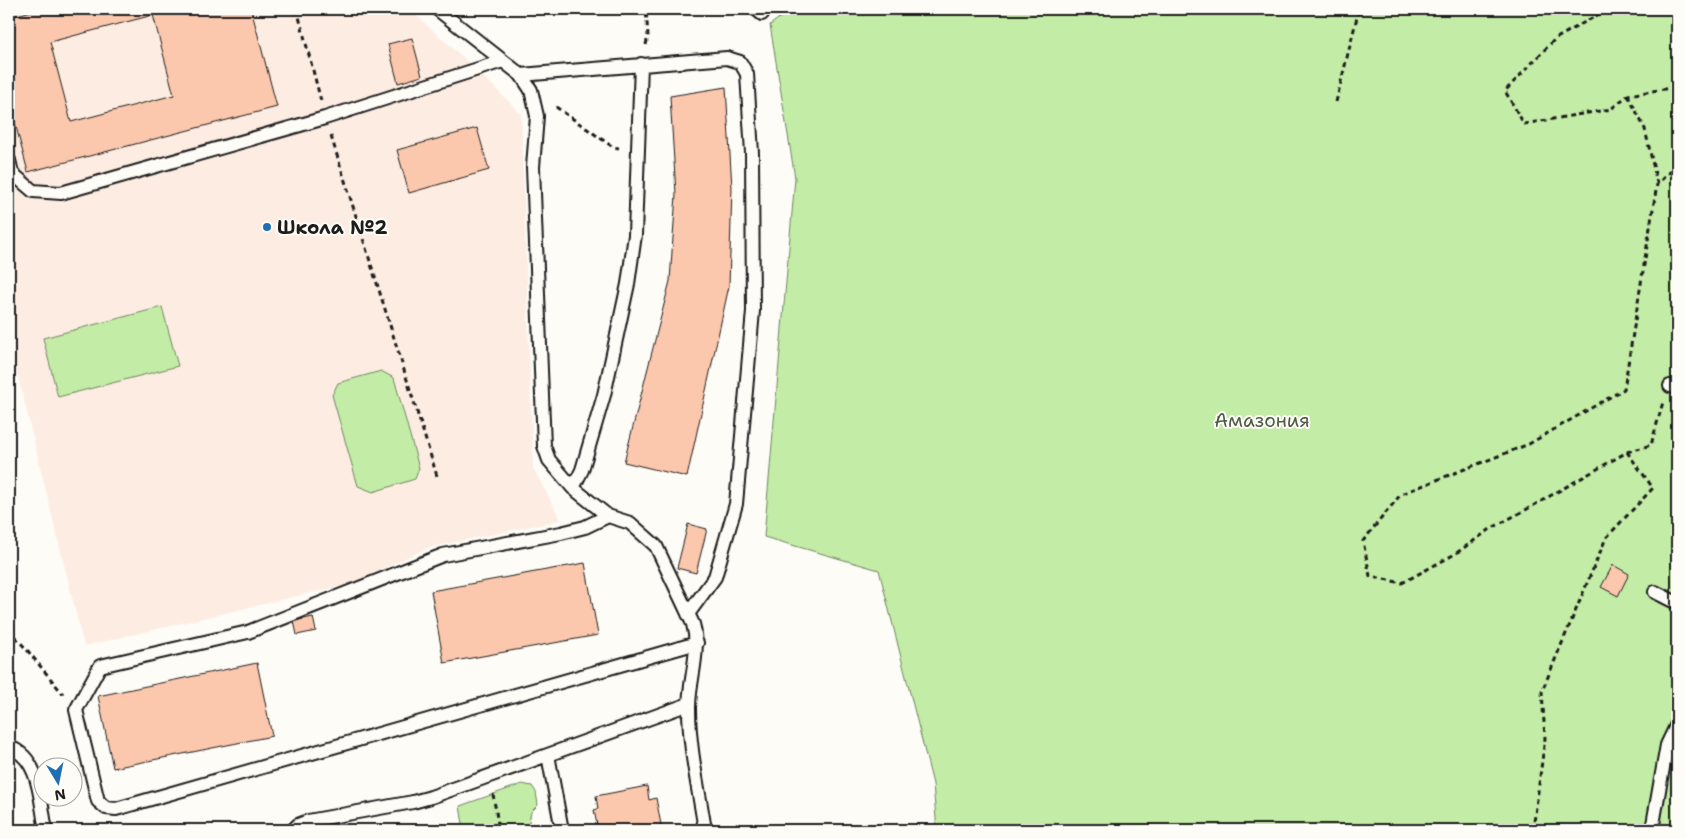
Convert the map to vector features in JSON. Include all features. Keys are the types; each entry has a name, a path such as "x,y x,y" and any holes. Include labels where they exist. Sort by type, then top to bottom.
{"lane":[{"path":"437,9 522,75 531,90 537,116 533,167 544,446 548,460 573,488 608,516 630,523 656,546 696,633 697,643 689,704 691,737 705,830"},
{"path":"522,75 726,58 740,62 747,74 752,153 753,311 736,504 714,577 688,614"},
{"path":"9,160 12,173 33,191 61,192 325,118 503,61"},
{"path":"573,488 582,470 604,395 628,284 635,235 641,64"},
{"path":"608,516 585,527 562,533 443,555 248,632 100,666 76,710 98,801 106,808 116,808 697,643"},
{"path":"1655,592 1677,603"},
{"path":"293,830 302,823 319,825 413,802 689,704"},
{"path":"1652,830 1667,745 1677,724"},
{"path":"9,748 26,758 34,770 46,830"},
{"path":"548,755 562,830"}],"path":[{"path":"297,9 325,118 437,476"},
{"path":"646,9 648,36"},
{"path":"1336,102 1359,9"},
{"path":"1608,9 1555,39 1505,91 1524,124 1611,109 1628,95 1677,87"},
{"path":"531,90 613,147"},
{"path":"1628,95 1645,129 1657,184 1624,389 1529,444 1400,494 1363,541 1370,576 1402,584 1455,554 1492,528 1627,452 1650,445 1665,395 1674,387"},
{"path":"1657,184 1677,165"},
{"path":"1533,830 1546,738 1542,690 1606,538 1653,488 1627,452"},
{"path":"9,630 76,710"},
{"path":"490,776 499,830"}],"shaded area":[{"name":"Школа №2","path":"9,9 409,9 477,70 521,114 533,468 561,520 427,548 353,583 84,646 9,339"}],"green space":[{"name":"Амазония","path":"791,9 1677,9 1677,830 937,830 933,784 879,570 764,537 795,178 770,25"},
{"path":"162,307 178,366 58,397 43,338"},
{"path":"381,371 394,378 419,468 415,479 373,492 358,486 332,395 338,383"},
{"path":"522,784 532,786 536,792 538,805 531,812 529,822 534,830 464,830 460,806"}],"building":[{"path":"39,9 251,9 277,107 28,172 9,100 9,17","holes":["153,15 174,95 71,122 50,42"]},
{"path":"412,38 422,76 398,83 388,44"},
{"path":"726,87 732,188 729,286 687,477 624,462 670,281 676,194 670,96"},
{"path":"477,128 489,170 409,193 397,150"},
{"path":"688,524 707,529 696,573 677,568"},
{"path":"585,563 598,635 444,663 431,591"},
{"path":"1613,565 1629,574 1618,596 1601,587"},
{"path":"313,617 316,631 297,635 294,621"},
{"path":"257,663 272,736 113,768 98,696"},
{"path":"647,786 649,800 656,798 662,830 598,830 594,810 598,809 596,796"}],"place":[{"name":"Школа №2","path":"267,227"}]}
